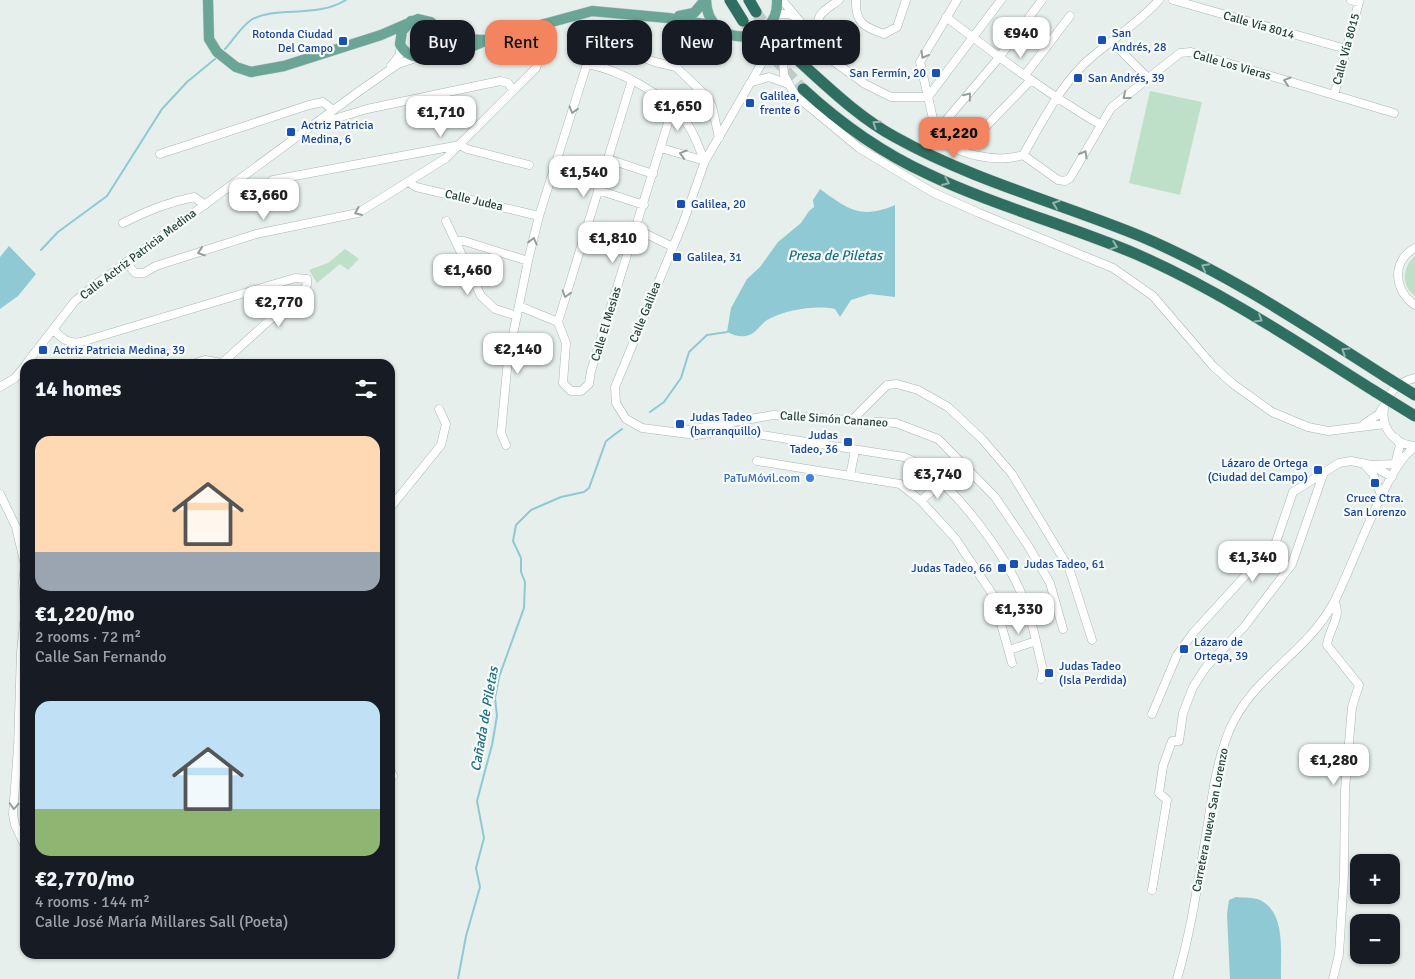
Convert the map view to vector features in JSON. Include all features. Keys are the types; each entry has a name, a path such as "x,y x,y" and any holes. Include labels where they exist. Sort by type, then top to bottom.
{"highway":[{"path":"730,0 742,20"},
{"path":"749,0 756,12"},
{"path":"804,65 856,110 893,136 934,158 1140,237 1189,259 1240,286 1415,395"},
{"path":"803,89 853,129 885,151 927,174 976,195 1136,254 1184,277 1233,303 1415,416"}],"main road":[{"path":"208,0 209,39 217,52 236,67 251,72 284,66 381,35 410,21"},
{"path":"668,18 694,13 705,0"},
{"path":"705,0 712,20"},
{"path":"771,20 774,17 777,0"},
{"path":"557,21 592,11 680,20"},
{"path":"410,22 402,30 401,45 405,52 410,55"},
{"path":"381,35 401,45"},
{"path":"732,36 742,37"}],"street":[{"path":"782,0 800,20"},
{"path":"817,20 818,17 839,0"},
{"path":"856,0 855,12 858,20 874,31 884,34 898,27 906,0"},
{"path":"957,0 920,62 936,132 941,139 978,158 1015,157 1023,154 1058,98 1085,64 1148,12 1159,0"},
{"path":"928,97 1001,0"},
{"path":"936,132 999,57 1042,0"},
{"name":"Calle Vía 8014","path":"1173,0 1346,49"},
{"name":"Calle Vía 8015","path":"1334,95 1346,49 1355,1"},
{"path":"775,20 774,17 789,14 798,20"},
{"path":"963,150 1028,77 1070,16"},
{"path":"946,17 999,57 1101,125"},
{"path":"1112,42 1148,78"},
{"name":"Calle Actriz Patricia Medina","path":"387,72 398,56 401,45"},
{"name":"Calle Los Vieras","path":"1023,154 1058,180 1065,181 1070,178 1111,108 1180,53 1191,52 1394,113"},
{"name":"Calle Actriz Patricia Medina","path":"30,359 76,301 333,110 398,64 410,60"},
{"path":"652,61 676,67 706,96 712,106 719,138"},
{"path":"506,445 501,433 508,359 528,261 539,216 587,64 599,66 646,87 687,123 705,161"},
{"path":"126,262 135,272 144,273 156,266 256,234 358,213 437,165 460,145 537,65"},
{"name":"Calle Galilea","path":"761,65 705,161 673,247 615,387 616,403 626,419 642,428 696,435 730,430 904,456 919,462 977,521 1014,576 1025,601 1036,641 1043,670 1041,679"},
{"path":"783,65 784,75 795,95 830,126 902,175 979,213 1094,258 1133,281 1153,296 1213,366 1249,398 1272,412 1308,427 1328,431 1385,424"},
{"path":"839,65 865,84 892,97 928,97"},
{"path":"752,82 769,77 788,84"},
{"path":"519,306 558,322 632,80"},
{"path":"304,132 329,119 367,109 500,81 508,83 513,90"},
{"path":"358,92 354,101 356,106 367,109"},
{"path":"160,154 309,105 323,102 333,110"},
{"name":"Calle El Mesias","path":"558,322 566,343 563,383 571,391 580,391 589,384 591,371 672,110"},
{"path":"264,187 273,180 460,145 467,149 529,165"},
{"path":"661,148 705,161"},
{"path":"426,152 435,155 439,160 437,165"},
{"path":"608,159 653,174"},
{"path":"557,160 602,176"},
{"name":"Calle Judea","path":"410,183 416,187 539,216"},
{"path":"598,190 644,204"},
{"path":"124,223 142,212 179,200 194,197 205,204"},
{"path":"446,220 481,296 494,309 517,316"},
{"path":"636,229 673,247"},
{"path":"457,241 464,241 528,261"},
{"path":"1415,248 1402,259 1397,281 1401,291 1415,305"},
{"path":"53,329 72,344 296,278 306,279 307,285 303,290 227,359"},
{"name":"Calle Actriz Patricia Medina","path":"0,387 15,378 20,372"},
{"path":"1360,426 1379,414 1388,395 1395,387 1404,381 1415,378"},
{"path":"853,419 886,385 897,384 918,390 948,407 982,438 1012,474 1069,568 1092,640"},
{"path":"1384,406 1385,424 1396,438 1415,447"},
{"path":"395,502 441,445 446,424 439,409"},
{"name":"Calle Simón Cananeo","path":"679,432 773,414 896,423 938,439 995,497 1028,544 1050,583 1063,628"},
{"name":"Carretera nueva San Lorenzo","path":"1394,471 1400,445 1396,438"},
{"name":"Carretera nueva San Lorenzo","path":"1177,979 1187,944 1214,783 1224,743 1232,722 1255,688 1321,625 1334,602 1394,471 1406,454 1415,447"},
{"path":"850,476 855,450"},
{"path":"757,461 900,484 920,501 956,538 993,595 1012,663"},
{"path":"1152,714 1176,655 1193,633 1276,542 1293,492 1338,463 1351,461 1394,471"},
{"path":"1367,464 1394,471"},
{"path":"1367,464 1382,497"},
{"path":"1152,890 1167,800 1159,793 1163,766 1172,741 1179,741 1183,713 1193,687 1206,667 1244,627 1292,564 1324,472"},
{"path":"920,501 940,483"},
{"path":"0,494 16,527 20,544"},
{"path":"1332,979 1339,954 1344,875 1345,790 1352,707 1359,685 1327,644 1337,614 1337,607 1334,602"},
{"path":"1009,650 1036,641"},
{"path":"20,715 13,814 15,825 20,834"}],"green space":[{"path":"1150,91 1202,102 1180,195 1129,183"},
{"path":"345,249 359,259 348,270 340,264 317,283 309,270 328,263"},
{"path":"1415,256 1415,296 1407,287 1405,276 1408,265"}],"water":[{"name":"Presa de Piletas","path":"820,189 847,207 863,212 872,212 895,205 895,297 870,294 851,300 840,317 835,309 800,309 774,316 752,334 746,336 738,336 727,332 731,308 747,279 760,267 778,242 801,223 814,207 813,200"},
{"path":"9,246 36,274 18,296 0,309 0,257"},
{"path":"1236,897 1260,900 1269,906 1275,914 1280,935 1281,979 1230,979 1227,914 1229,900"}],"waterway":[{"path":"225,49 240,30 251,20 272,13 322,9 346,0"},
{"path":"41,250 58,232 107,196 162,109 187,82 215,59"},
{"name":"Cañada de Piletas","path":"650,412 664,402 681,378 689,352 707,335 727,332"},
{"name":"Cañada de Piletas","path":"458,979 466,936 480,887 476,868 484,838 477,801 492,745 497,716 495,698 499,677 524,608 525,582 521,572 521,558 513,541 516,525 531,510 561,497 584,492 589,488 606,441 622,429"}],"tunnel":[{"path":"756,12 762,20"},
{"path":"780,65 803,89"}],"place":[{"name":"San Andrés, 28","path":"1102,40"},
{"name":"Rotonda Ciudad Del Campo","path":"343,41"},
{"name":"San Fermín, 20","path":"936,73"},
{"name":"San Andrés, 39","path":"1078,78"},
{"name":"Galilea, frente 6","path":"750,103"},
{"name":"Actriz Patricia Medina, 6","path":"291,132"},
{"name":"Galilea, 20","path":"681,204"},
{"name":"Galilea, 31","path":"677,257"},
{"name":"Actriz Patricia Medina, 39","path":"43,350"},
{"name":"Judas Tadeo (barranquillo)","path":"680,424"},
{"name":"Judas Tadeo, 36","path":"848,442"},
{"name":"Lázaro de Ortega (Ciudad del Campo)","path":"1318,470"},
{"name":"PaTuMóvil.com","path":"810,478"},
{"name":"Cruce Ctra. San Lorenzo","path":"1375,483"},
{"name":"Judas Tadeo, 61","path":"1014,564"},
{"name":"Judas Tadeo, 66","path":"1002,568"},
{"name":"Lázaro de Ortega, 39","path":"1184,649"},
{"name":"Judas Tadeo (Isla Perdida)","path":"1049,673"}]}
